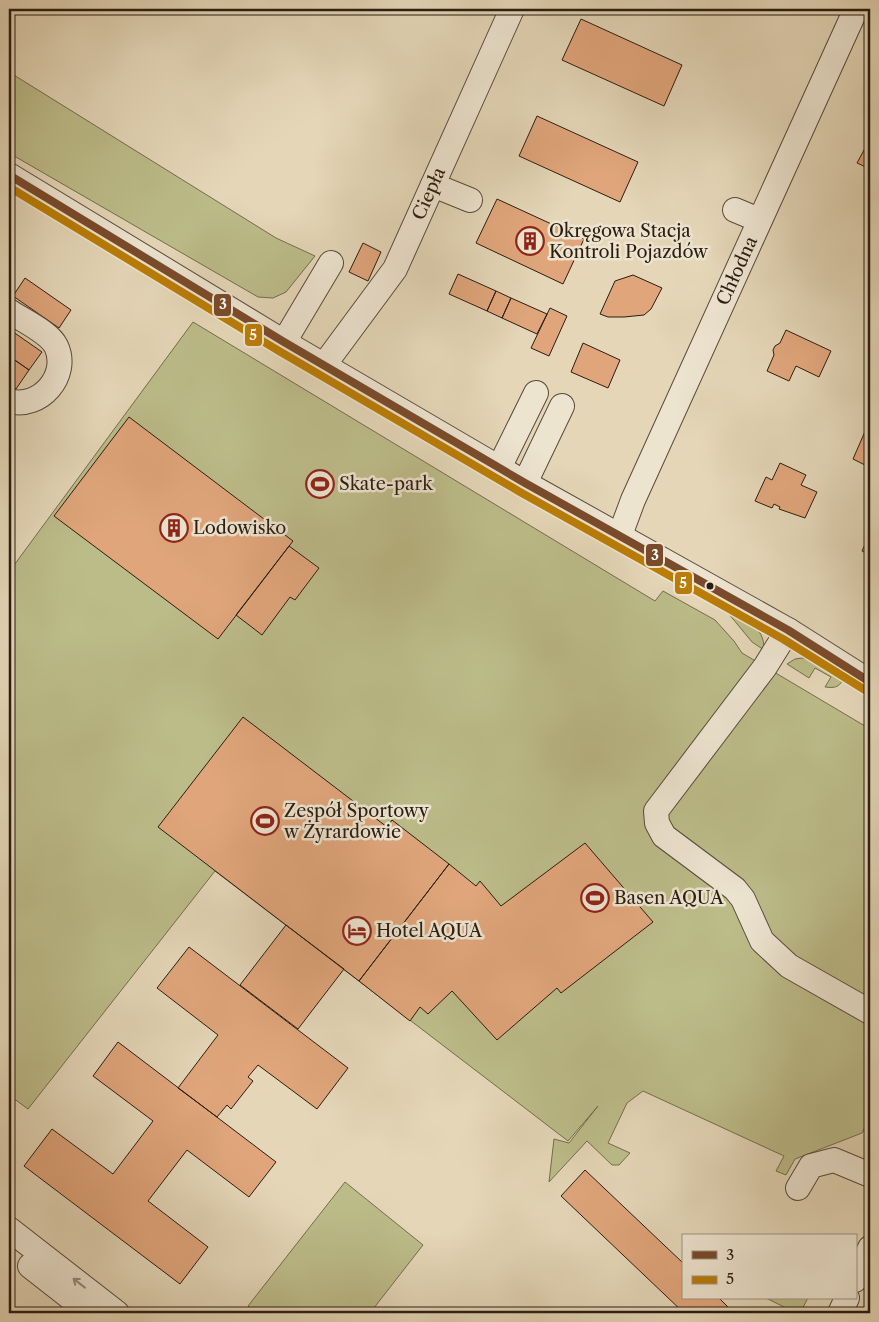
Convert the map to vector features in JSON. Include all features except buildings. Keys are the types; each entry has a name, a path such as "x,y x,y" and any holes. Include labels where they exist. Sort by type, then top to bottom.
{"street":[{"name":"Ciepła","path":"324,365 395,269 512,9"},
{"name":"Chłodna","path":"620,535 633,500 856,9"},
{"path":"9,175 284,342 525,483 788,630 870,682"},
{"path":"433,184 470,200"},
{"path":"735,210 759,220"},
{"path":"284,342 331,263"},
{"path":"9,311 50,338 60,360 54,379 37,399 25,403 9,401"},
{"path":"500,468 536,393"},
{"path":"525,483 562,406"},
{"path":"788,630 765,667 656,811 656,822 664,836 736,889 744,899 762,940 789,966 870,1012"},
{"path":"798,1188 811,1166 834,1160 870,1175"},
{"path":"9,1229 117,1313"},
{"path":"856,1278 870,1248"},
{"path":"9,1250 90,1313"},
{"path":"840,1313 846,1300"}],"green space":[{"path":"9,72 276,238 315,256 286,292 273,298 258,297 9,153"},
{"path":"193,322 655,601 663,591 715,620 742,653 870,729 870,1117 862,1133 795,1159 786,1175 776,1171 784,1156 643,1091 627,1103 608,1143 630,1153 619,1165 612,1165 587,1141 549,1182 554,1139 569,1143 598,1106 568,1141 215,871 28,1109 9,1095 9,572"},
{"path":"724,608 757,629 761,634 764,650 752,642"},
{"path":"795,659 811,660 843,680 836,687 825,687 831,677 815,668 809,678 787,664"},
{"path":"345,1182 423,1245 370,1313 256,1313 248,1306"},
{"path":"770,1300 807,1300 800,1313 796,1313"}],"transit line":[{"name":"3","path":"9,175 284,342 525,483 788,630 870,682"},
{"name":"5","path":"9,187 279,351 520,492 783,639 865,690"}],"place":[{"name":"Okręgowa Stacja Kontroli Pojazdów","path":"530,241"},
{"name":"Skate-park","path":"320,484"},
{"name":"Lodowisko","path":"174,528"},
{"name":"Zespół Sportowy w Żyrardowie","path":"265,821"},
{"name":"Basen AQUA","path":"595,898"},
{"name":"Hotel AQUA","path":"357,931"}]}
